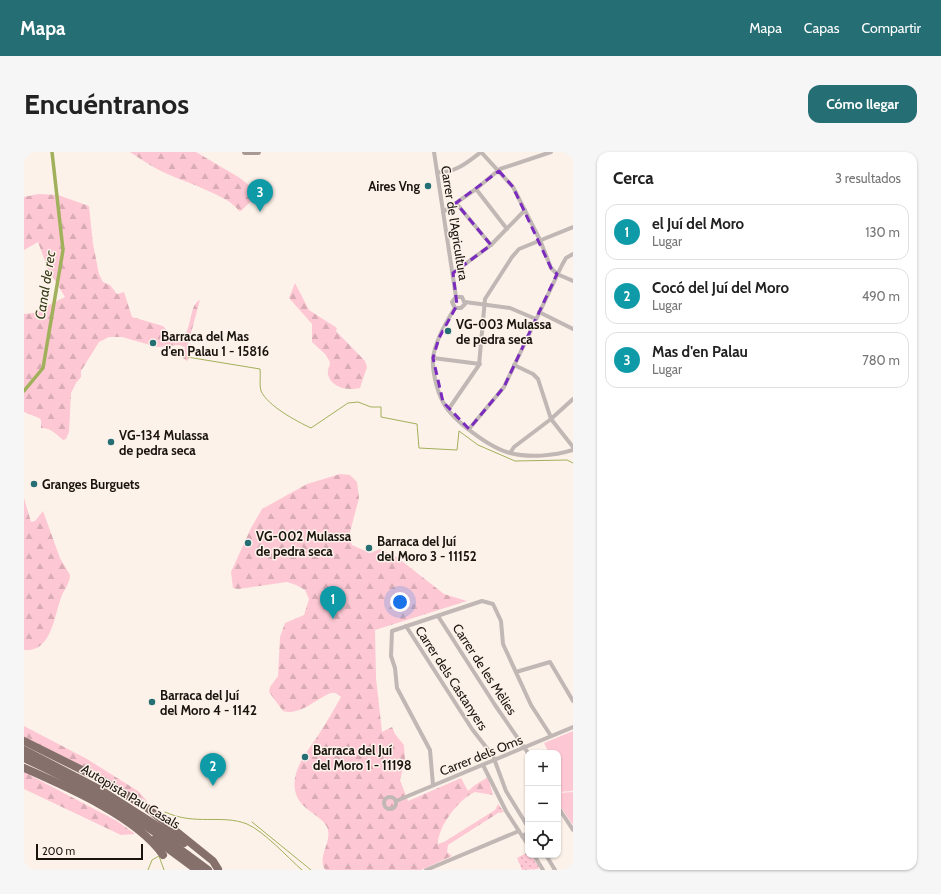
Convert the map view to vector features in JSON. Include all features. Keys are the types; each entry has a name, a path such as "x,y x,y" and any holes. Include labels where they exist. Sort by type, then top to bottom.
{"highway":[{"path":"24,741 90,774 146,807 213,861 219,869"},
{"name":"Autopista Pau Casals","path":"24,750 53,764 128,806 188,846 219,869"},
{"name":"Autopista Pau Casals","path":"24,758 60,775 117,806 161,835 208,870"},
{"path":"24,765 154,838 197,870"},
{"path":"24,768 56,782"},
{"path":"131,825 158,847 163,855"}],"street":[{"path":"245,152 258,152"},
{"name":"Carrer de l'Agricultura","path":"434,152 456,297"},
{"path":"437,172 456,168 481,152 513,187 540,240 551,268 557,274 573,280"},
{"path":"443,212 499,171 551,152"},
{"path":"476,189 507,229"},
{"path":"456,203 491,245"},
{"path":"453,274 491,245 525,210"},
{"path":"448,410 480,364 485,299 512,257 519,249 573,227"},
{"path":"469,429 504,387 557,274 566,258 573,254"},
{"path":"455,308 452,302 456,297 462,297 465,302"},
{"path":"465,302 510,308 536,320"},
{"path":"455,308 461,308 465,302"},
{"path":"455,308 439,338 433,358 443,402 448,410 484,442 510,453 543,455 573,448 551,419 538,379 533,374 514,366"},
{"path":"539,312 573,329"},
{"path":"433,358 480,364"},
{"path":"510,453 514,447 551,419 573,399"},
{"path":"433,785 430,750 397,688 395,668 391,656 392,632 406,626 474,605 482,601 492,604 501,621 503,644 531,705 551,736"},
{"name":"Carrer de les Mèlies","path":"438,616 495,705 527,750"},
{"name":"Carrer dels Castanyers","path":"406,626 472,729 493,756 506,791 526,822"},
{"path":"516,672 550,662 573,700"},
{"name":"Carrer dels Oms","path":"396,801 573,727"},
{"path":"483,765 506,811 525,840"},
{"path":"499,795 506,791"},
{"path":"561,812 573,830"},
{"path":"426,870 525,825"},
{"path":"536,858 543,870 552,865"},
{"path":"548,858 555,870"}],"highlighted area":[{"path":"499,171 513,187 551,268 557,274 504,387 469,429 443,402 433,358 439,338 457,305 453,273 491,245 456,203"}],"green space":[{"path":"130,152 196,152 240,178 256,191 257,195 241,211 239,211 234,205 216,194 160,171"},
{"path":"38,194 58,195 89,206 93,244 99,274 103,282 110,285 117,294 124,292 132,317 163,326 178,342 186,333 194,307 200,300 188,344 190,357 187,361 183,358 185,347 179,345 157,347 122,337 109,337 99,342 81,371 81,377 71,393 69,432 66,439 63,440 50,430 41,428 41,420 39,418 24,412 24,314 33,313 65,297 48,269 38,242 24,250 24,197"},
{"path":"295,283 309,310 337,328 336,331 365,361 367,367 360,388 341,388 330,379 328,373 330,362 325,354 312,342 312,324 289,298"},
{"path":"340,474 350,475 357,482 359,498 349,536 352,545 370,553 380,549 398,558 444,594 467,601 375,630 376,678 382,732 392,727 395,734 404,745 405,760 400,780 408,801 461,778 468,791 488,777 493,795 475,792 462,801 445,821 438,844 444,842 495,810 498,804 504,812 498,813 448,845 447,852 452,856 421,870 326,870 324,868 323,858 328,837 327,827 299,800 296,794 295,777 297,769 305,754 325,725 341,697 336,693 331,693 302,709 290,712 283,711 269,692 270,687 278,676 280,637 285,623 304,615 309,599 305,590 287,582 238,589 233,588 231,572 251,528 262,509 307,484"},
{"path":"24,498 31,522 35,521 43,511 60,558 70,575 70,578 62,595 54,622 46,639 41,645 33,649 24,650"},
{"path":"24,726 87,759 138,791 148,802 104,777 24,737"},
{"path":"573,731 573,791 561,792 561,750 548,750 544,743"},
{"path":"24,772 117,821 135,834 121,835 24,789"},
{"path":"573,792 573,825 561,807 561,793"},
{"path":"525,854 525,858 533,858 539,867 538,869 522,870 517,858"}],"waterway":[{"name":"Canal de rec","path":"24,391 43,368 63,250 52,152"},
{"path":"187,357 260,369 260,389 265,397 283,412 311,428 348,403 358,402 371,407 381,407 381,417 417,424 419,448 457,450 459,431 478,445 515,461 567,460 573,463"},
{"path":"165,812 187,818 228,820 247,824 261,833 302,870"},
{"path":"252,822 311,870"},
{"path":"148,870 152,860 159,856 164,870"}],"place":[{"name":"Aires Vng","path":"428,186"},
{"name":"Mas d'en Palau","path":"260,212"},
{"name":"VG-003 Mulassa de pedra seca","path":"448,331"},
{"name":"Barraca del Mas d'en Palau 1 - 15816","path":"153,343"},
{"name":"VG-134 Mulassa de pedra seca","path":"111,442"},
{"name":"Granges Burguets","path":"34,484"},
{"name":"VG-002 Mulassa de pedra seca","path":"248,543"},
{"name":"Barraca del Juí del Moro 3 - 11152","path":"369,548"},
{"name":"el Juí del Moro","path":"333,619"},
{"name":"Barraca del Juí del Moro 4 - 1142","path":"152,702"},
{"name":"Barraca del Juí del Moro 1 - 11198","path":"305,757"},
{"name":"Cocó del Juí del Moro","path":"213,786"}]}
